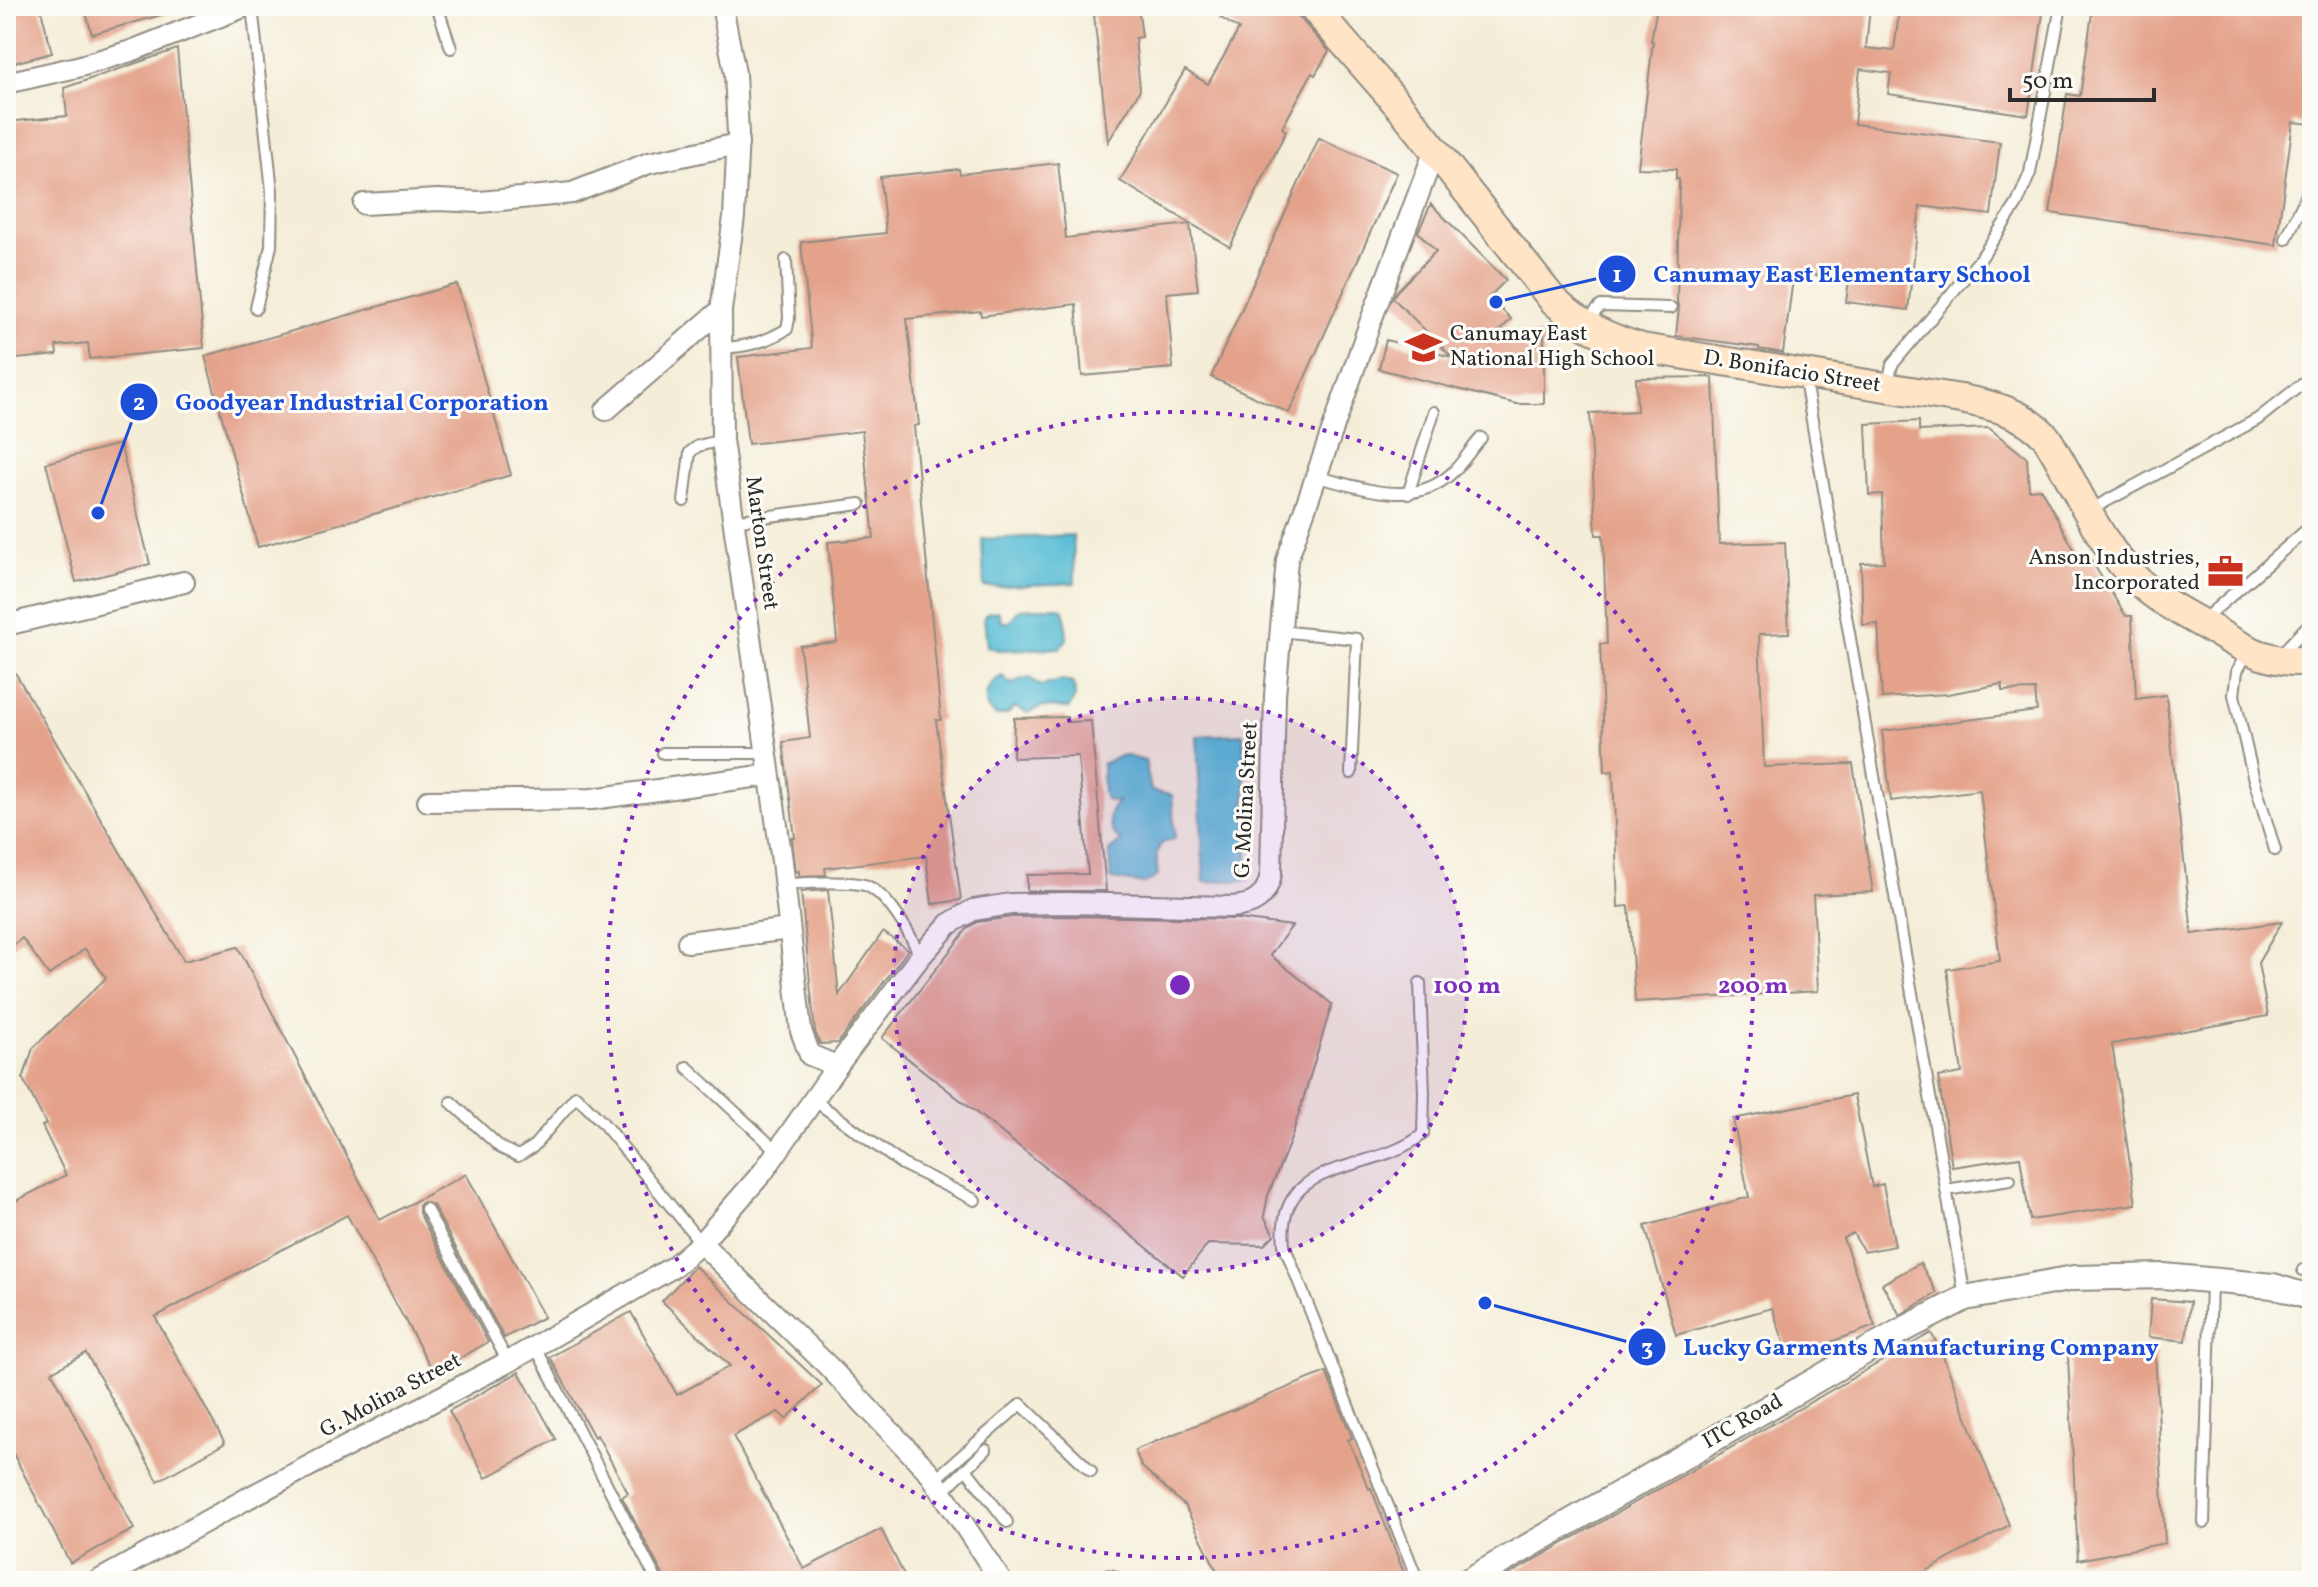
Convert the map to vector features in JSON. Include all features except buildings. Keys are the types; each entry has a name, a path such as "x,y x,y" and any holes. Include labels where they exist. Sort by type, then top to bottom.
{"main road":[{"name":"D. Bonifacio Street","path":"1312,6 1435,150 1553,300 1572,318 1613,340 1642,348 1991,405 2023,417 2046,437 2103,538 2138,581 2247,651 2275,660 2312,660"}],"street":[{"path":"6,83 131,51 246,6"},
{"name":"Marton Street","path":"722,6 735,73 738,144 734,217 721,310 722,440 784,885 801,1031 810,1055 837,1066"},
{"path":"364,204 438,200 480,202 572,193 649,163 738,144"},
{"name":"G. Molina Street","path":"98,1581 248,1498 508,1362 673,1267 701,1243 777,1151 837,1066 949,924 973,910 1011,904 1245,907 1259,901 1268,889 1271,874 1271,667 1279,631 1287,560 1435,150"},
{"path":"606,410 721,310"},
{"path":"6,625 184,582"},
{"path":"428,801 592,799 768,775"},
{"path":"688,942 789,929"},
{"path":"701,1243 827,1365 939,1485 1001,1581"},
{"name":"ITC Road","path":"1468,1581 1899,1332 1965,1298 2074,1278 2164,1276 2273,1286 2312,1298"}],"lane":[{"path":"252,6 272,191 271,246 256,308"},
{"path":"437,6 451,48"},
{"path":"1887,387 1892,365 1981,258 2017,204 2030,173 2061,6"},
{"path":"2286,239 2312,184"},
{"path":"721,348 740,347 770,339 787,329 786,260"},
{"path":"1592,330 1594,313 1601,306 1671,308"},
{"path":"1803,373 1965,1298"},
{"path":"2088,511 2258,419 2312,376"},
{"path":"1408,494 1434,412"},
{"path":"1317,477 1382,492 1408,494 1451,474 1481,438"},
{"path":"684,501 690,452 698,446 722,440"},
{"path":"733,521 860,504"},
{"path":"2200,623 2312,525"},
{"path":"2275,660 2312,621"},
{"path":"1279,631 1357,639 1351,773"},
{"path":"2247,651 2237,671 2234,695 2275,850"},
{"path":"663,753 765,753"},
{"path":"784,885 808,882 867,886 892,909 913,940 920,957"},
{"path":"1418,1581 1284,1245 1282,1224 1286,1207 1300,1188 1316,1177 1396,1151 1412,1144 1423,1134 1425,1106 1420,983"},
{"path":"687,1067 777,1151"},
{"path":"451,1102 501,1148 518,1156 533,1147 576,1096 602,1122 701,1243"},
{"path":"814,1100 902,1164 975,1200"},
{"path":"1946,1190 2010,1180"},
{"path":"426,1209 508,1362"},
{"path":"2204,1523 2212,1280"},
{"path":"535,1346 657,1581"},
{"path":"939,1485 1021,1404 1091,1471"},
{"path":"939,1485 966,1469 986,1450"},
{"path":"966,1469 1007,1522"},
{"path":"1091,1581 1104,1575 1111,1575 1119,1581"}],"water":[{"path":"1073,535 1075,583 984,587 982,539"},
{"path":"1057,607 1065,613 1067,639 1060,648 998,650 987,646 984,617 987,613 998,611 1002,622 1009,622 1020,609"},
{"path":"1002,676 1012,684 1030,678 1040,686 1063,680 1074,684 1075,697 1069,708 1041,707 1028,713 1014,707 1008,714 996,716 987,708 986,697 990,685"},
{"path":"1243,734 1249,880 1204,882 1197,736"},
{"path":"1123,755 1145,761 1151,791 1172,795 1175,839 1159,847 1156,857 1158,876 1144,884 1111,879 1109,851 1121,841 1109,822 1118,802 1107,800 1103,795 1102,764"}],"place":[{"name":"Canumay East Elementary School","path":"1496,302"},
{"name":"Canumay East National High School","path":"1424,347"},
{"name":"Goodyear Industrial Corporation","path":"98,513"},
{"name":"Anson Industries, Incorporated","path":"2226,571"},
{"name":"Lucky Garments Manufacturing Company","path":"1485,1303"}]}
